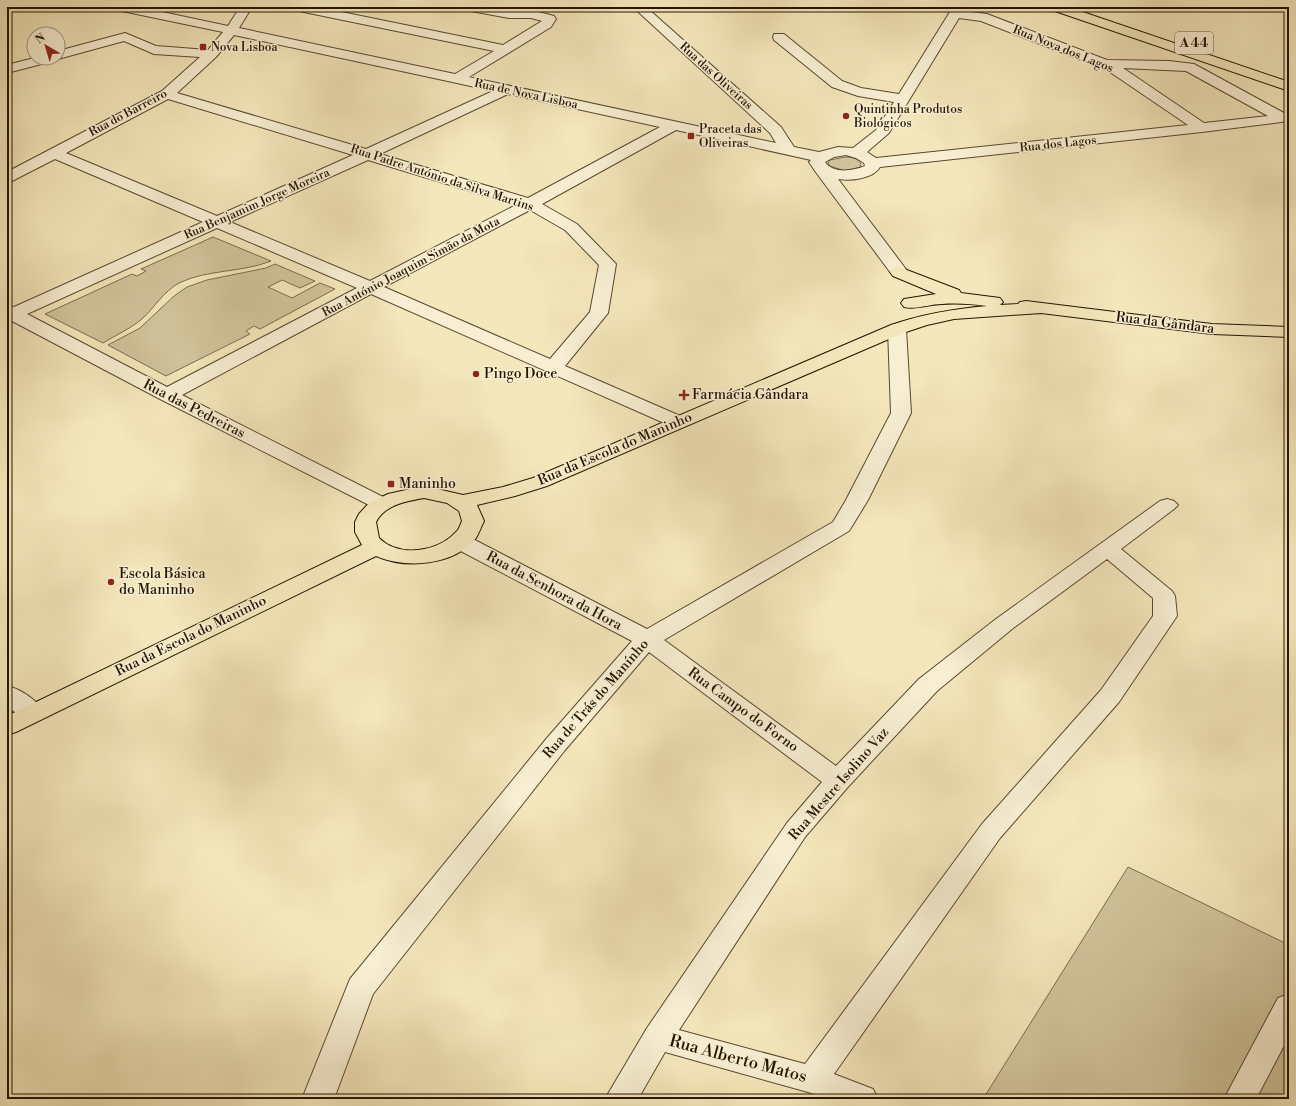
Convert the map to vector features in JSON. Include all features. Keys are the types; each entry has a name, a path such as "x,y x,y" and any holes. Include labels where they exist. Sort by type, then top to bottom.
{"main road":[{"name":"A 44","path":"1056,7 1289,87"},
{"name":"A 44","path":"1085,7 1289,76"},
{"path":"1120,30 1126,35 1289,92"},
{"path":"1239,74 1266,86 1289,101"},
{"path":"897,329 910,308 910,298 899,272"},
{"name":"Rua da Gândara","path":"899,272 962,297"},
{"name":"Rua da Gândara","path":"910,302 938,298 962,297 1212,329 1289,332"},
{"name":"Rua da Gândara","path":"910,302 928,310 954,314"},
{"name":"Rua da Gândara","path":"897,329 923,320 954,314 1041,308"},
{"name":"Rua da Escola do Maninho","path":"461,502 508,492 540,482 897,329"},
{"path":"424,492 439,494 461,502 471,512 474,522 472,529 467,537 456,546 440,553 424,557 404,557 392,555 376,547 367,537 365,529 366,521 371,513 382,504 399,497 424,492"},
{"name":"Rua da Escola do Maninho","path":"7,726 376,547"}],"street":[{"name":"Rua de Nova Lisboa","path":"122,7 788,150 822,164 839,174 855,175"},
{"name":"Rua do Barreiro","path":"7,178 167,94 211,54 231,31 246,7"},
{"path":"299,7 505,49"},
{"path":"457,79 546,24 550,19 531,18 471,7"},
{"path":"499,7 509,14"},
{"path":"490,46 531,18 553,7"},
{"name":"Rua das Oliveiras","path":"638,7 776,130 788,150"},
{"path":"856,153 882,133 958,11"},
{"name":"Rua Nova dos Lagos","path":"958,11 982,17 1106,64 1139,84 1202,128"},
{"path":"66,53 126,37 154,50 176,53 211,54"},
{"path":"779,37 837,84 858,92 902,99"},
{"path":"7,69 26,64"},
{"path":"1106,64 1169,65 1189,67 1237,92 1287,122"},
{"name":"Rua Benjamim Jorge Moreira","path":"9,314 368,154 506,90"},
{"name":"Rua Padre António da Silva Martins","path":"167,94 530,204 571,227 608,264 600,313 553,368"},
{"name":"Rua dos Lagos","path":"873,163 1202,128 1287,122"},
{"name":"Rua António Joaquim Simão da Mota","path":"167,395 530,204 675,125"},
{"path":"842,194 855,175 865,173 871,169 873,163 865,156 856,153 835,152 822,164 842,194 899,272"},
{"path":"54,153 371,288 678,422"},
{"name":"Rua das Pedreiras","path":"9,314 382,504"},
{"name":"Rua de Trás do Manínho","path":"318,1099 360,988 556,744 647,639 841,526 858,500 901,413 897,329"},
{"name":"Rua Mestre Isolino Vaz","path":"622,1099 658,1037 796,830 838,781 928,685 1004,624 1168,505"},
{"name":"Rua da Senhora da Hora","path":"461,542 647,639"},
{"path":"812,1079 991,831 1110,696 1165,616 1164,596 1108,549"},
{"name":"Rua Campo do Forno","path":"647,639 838,781"},
{"path":"7,694 33,713"},
{"path":"1240,1099 1289,1007"},
{"name":"Rua Alberto Matos","path":"658,1037 812,1079 862,1099"}],"shaded area":[{"path":"845,157 858,160 861,164 860,167 845,171 830,166 828,163 830,160"},
{"path":"213,237 271,261 248,268 201,275 179,283 164,295 137,323 103,343 45,314 132,274 137,276 146,271 141,269"},
{"path":"275,264 315,281 300,288 282,280 268,287 292,298 320,283 335,289 260,329 254,326 246,331 250,334 166,376 108,345 140,328 174,296 187,287 207,280 266,268"},
{"path":"1128,867 1289,945 1289,1099 983,1099"}],"place":[{"name":"Nova Lisboa","path":"203,47"},
{"name":"Quintinha Produtos Biológicos","path":"846,116"},
{"name":"Praceta das Oliveiras","path":"691,136"},
{"name":"Pingo Doce","path":"476,374"},
{"name":"Farmácia Gândara","path":"684,395"},
{"name":"Maninho","path":"391,484"},
{"name":"Escola Básica do Maninho","path":"111,582"}]}
